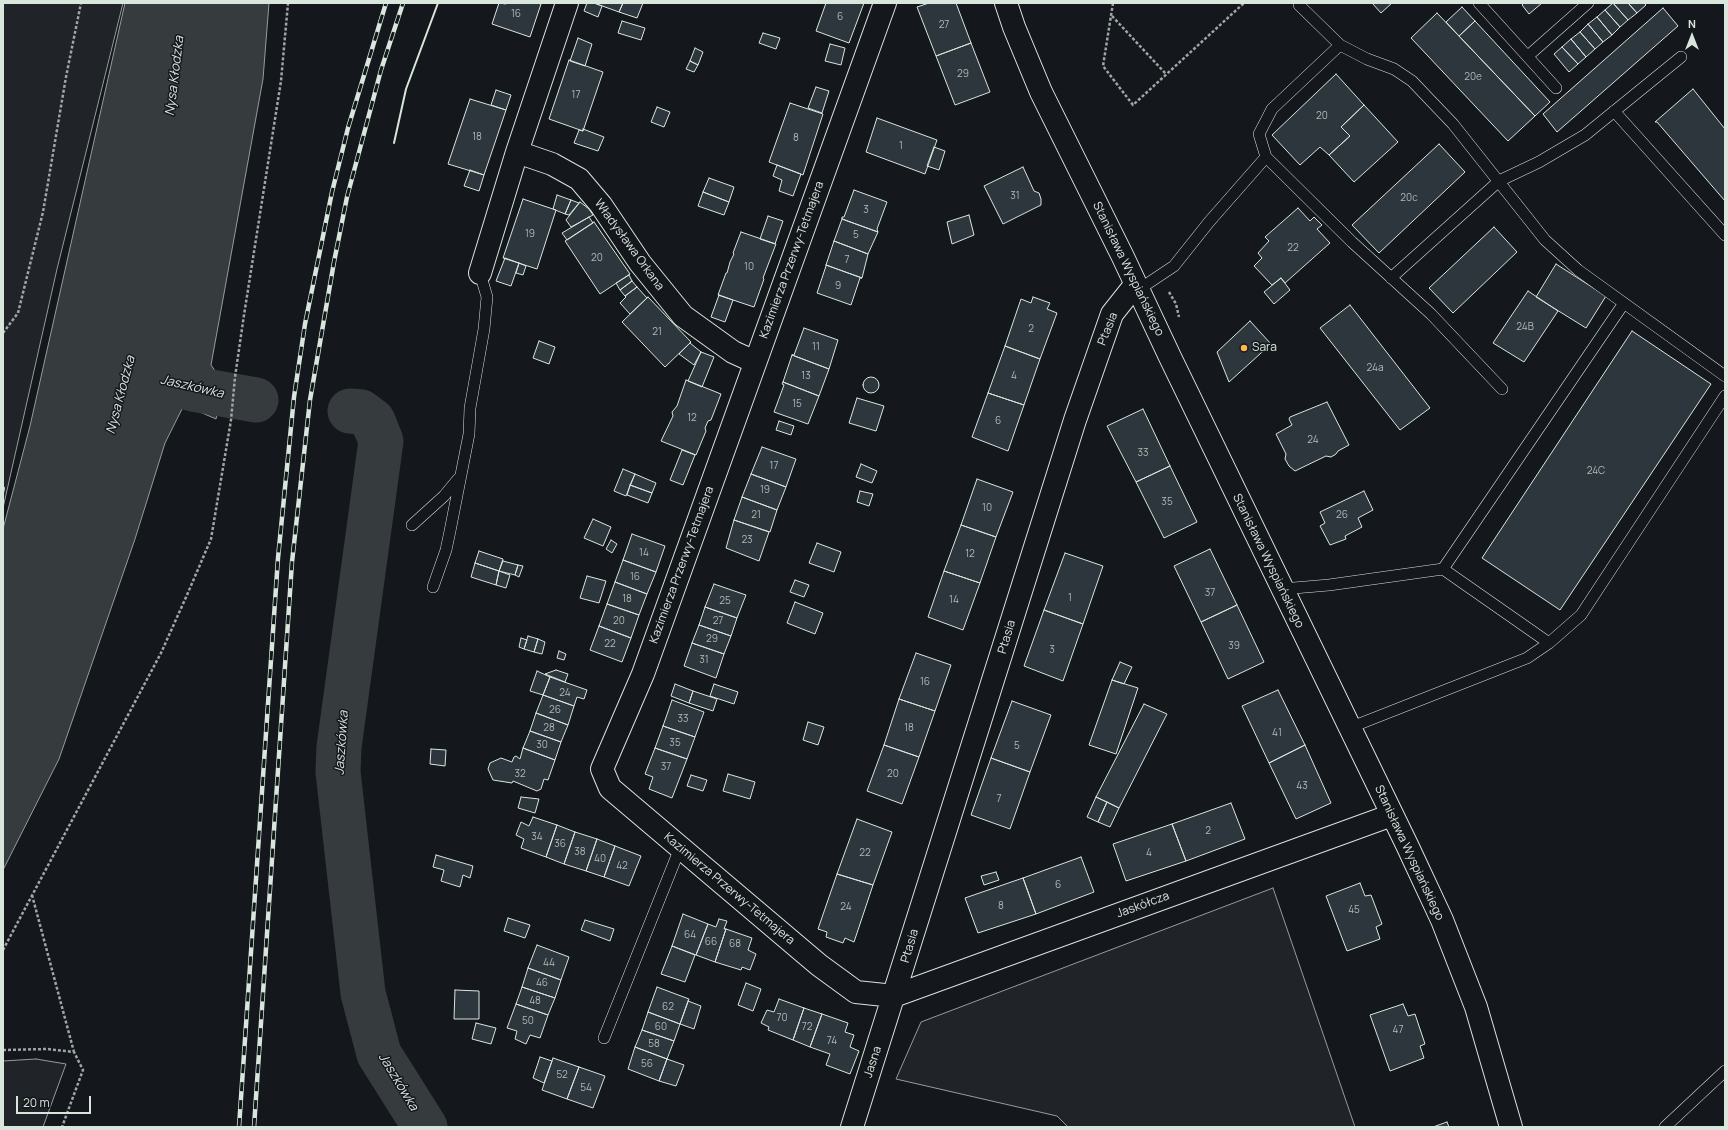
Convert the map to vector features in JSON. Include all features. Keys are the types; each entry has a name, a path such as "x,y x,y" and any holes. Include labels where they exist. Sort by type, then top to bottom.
{"street":[{"path":"480,273 517,152 567,3"},
{"name":"Kazimierza Przerwy-Tetmajera","path":"885,3 643,674 602,769 610,788 819,965 856,992 894,996"},
{"name":"Stanisława Wyspiańskiego","path":"1006,3 1014,27 1041,92 1442,920 1476,1007 1511,1127"},
{"name":"Władysława Orkana","path":"517,152 552,164 579,179 601,205 640,263 683,316 733,352 755,362"},
{"name":"Ptasia","path":"894,996 1075,420 1112,314 1136,287"},
{"name":"Jaskółcza","path":"894,996 1392,815"},
{"name":"Jasna","path":"852,1127 894,996"}],"lane":[{"path":"1479,3 1556,88"},
{"path":"1528,56 1588,3"},
{"path":"1299,5 1340,46 1367,59 1394,69 1412,81 1453,124 1545,240 1578,270 1725,376"},
{"path":"1340,46 1272,109 1259,134 1266,156 1352,242 1431,314 1502,389"},
{"path":"1391,278 1499,181 1539,162 1585,135 1681,57"},
{"path":"1614,110 1725,235"},
{"path":"1136,287 1174,266 1209,222 1266,156"},
{"path":"432,587 446,550 468,434 470,408 484,329 487,297 480,273"},
{"path":"1443,569 1624,303"},
{"path":"1349,728 1527,658 1549,643 1581,615 1725,396"},
{"path":"412,525 444,496 460,477"},
{"path":"1282,589 1329,585 1443,569 1549,643"},
{"path":"604,1038 680,848"},
{"path":"1665,1127 1725,1071"}],"path":[{"path":"3,334 18,313 43,212 66,77 81,3"},
{"path":"3,950 161,653 211,539 231,420 235,377 281,81 288,3"},
{"path":"1113,3 1103,66 1133,105 1244,3"},
{"path":"1111,16 1166,74"},
{"path":"32,894 74,1052 83,1070 62,1127"},
{"path":"3,1050 47,1049 74,1052"}],"shaded area":[{"path":"3,3 123,3 57,269 3,508"},
{"path":"1273,888 1355,1127 1068,1127 1057,1116 896,1079 921,1022"},
{"path":"36,1059 66,1064 43,1127 3,1127 3,1061"}],"water":[{"name":"Nysa Kłodzka","path":"125,3 269,3 263,79 211,365 225,385 216,419 184,405 165,443 135,539 59,759 3,870 3,529 30,426"}],"building":[{"path":"499,3 541,4 530,37 492,24"},
{"path":"587,3 594,3 602,6 598,17 584,11"},
{"path":"594,3 623,3 619,12"},
{"path":"623,3 643,3 637,18 619,12"},
{"path":"826,3 864,3 849,43 816,31"},
{"path":"929,3 956,3 971,43 936,56 917,7"},
{"path":"1372,3 1392,3 1381,13"},
{"path":"1524,3 1542,3 1529,14 1522,5"},
{"path":"1613,3 1628,20 1620,27 1605,10"},
{"path":"1613,3 1628,3 1637,13 1628,20"},
{"path":"1628,3 1644,3 1646,5 1637,13"},
{"path":"1462,7 1475,21 1459,36 1446,22"},
{"path":"1663,8 1678,26 1557,132 1543,114"},
{"path":"1605,10 1620,27 1612,35 1597,17"},
{"path":"1437,13 1535,116 1508,141 1411,38"},
{"path":"1597,17 1612,35 1603,42 1588,24"},
{"path":"622,21 645,28 641,40 618,33"},
{"path":"1475,21 1550,102 1535,116 1459,36"},
{"path":"1588,24 1603,42 1595,49 1580,32"},
{"path":"1580,32 1595,49 1586,57 1571,39"},
{"path":"763,33 780,38 776,49 759,43"},
{"path":"578,38 592,44 585,66 570,61"},
{"path":"1571,39 1586,57 1578,64 1562,47"},
{"path":"971,43 990,92 955,105 936,56"},
{"path":"830,44 845,48 841,65 825,61"},
{"path":"1562,47 1578,64 1569,72 1554,54"},
{"path":"695,48 703,52 698,65 690,61"},
{"path":"569,60 603,72 583,131 549,119"},
{"path":"690,61 698,65 694,72 686,69"},
{"path":"1336,74 1364,105 1341,127 1350,136 1329,155 1320,147 1300,165 1272,135"},
{"path":"816,87 829,91 822,113 808,108"},
{"path":"1693,89 1725,129 1725,201 1657,122 1655,122"},
{"path":"496,90 511,95 506,110 491,105"},
{"path":"470,99 506,110 484,175 448,164"},
{"path":"790,103 823,114 803,175 769,162"},
{"path":"1364,105 1398,142 1354,182 1329,155 1350,136 1341,127"},
{"path":"657,107 670,112 664,127 651,122"},
{"path":"877,118 937,140 925,174 866,152"},
{"path":"583,129 604,137 598,151 574,143 579,130 583,131"},
{"path":"1439,144 1465,172 1379,253 1352,225"},
{"path":"934,147 945,151 939,170 927,166"},
{"path":"777,165 801,174 793,196 779,191 782,180 773,176"},
{"path":"1023,167 1034,191 1039,193 1041,205 1003,224 984,186"},
{"path":"470,170 484,175 479,191 464,186"},
{"path":"709,178 734,187 729,202 703,192"},
{"path":"854,190 887,202 877,229 878,232 842,219"},
{"path":"703,192 729,202 724,215 698,206"},
{"path":"557,195 571,200 565,214 553,209"},
{"path":"523,199 556,210 537,269 503,258"},
{"path":"571,200 579,203 569,215 565,214"},
{"path":"580,202 589,209 593,215 571,227 566,220"},
{"path":"1298,208 1310,221 1314,217 1322,225 1317,229 1330,243 1285,283 1281,278 1272,285 1254,266 1262,258 1258,253 1269,241 1265,237"},
{"path":"969,215 974,235 952,244 947,222"},
{"path":"768,216 783,221 775,244 760,239"},
{"path":"589,217 593,223 567,240 562,233"},
{"path":"842,219 878,232 868,254 834,241"},
{"path":"594,222 630,274 600,294 565,241"},
{"path":"1494,227 1517,252 1453,313 1429,288"},
{"path":"741,232 776,244 754,307 718,295"},
{"path":"834,241 868,254 862,278 826,265"},
{"path":"505,258 519,263 511,286 496,281"},
{"path":"519,263 526,266 523,275 516,273"},
{"path":"1556,264 1606,296 1586,328 1536,297"},
{"path":"826,265 862,278 860,278 851,305 817,293"},
{"path":"629,275 632,281 620,290 616,283"},
{"path":"1281,278 1290,290 1274,304 1264,292"},
{"path":"632,281 637,287 625,296 620,290"},
{"path":"637,287 647,298 630,314 620,303 626,297 625,296"},
{"path":"1528,291 1558,311 1524,362 1493,343"},
{"path":"719,295 733,300 725,322 711,317"},
{"path":"648,297 691,342 665,367 622,322"},
{"path":"1033,297 1050,303 1047,309 1057,313 1040,359 1005,346 1021,299 1031,303"},
{"path":"1350,305 1430,408 1400,430 1320,328"},
{"name":"Sara","path":"1250,321 1271,344 1229,382 1217,352"},
{"path":"804,328 838,340 829,369 792,355 794,355"},
{"path":"1632,331 1711,384 1560,610 1482,558"},
{"path":"539,341 555,347 549,364 533,358"},
{"path":"690,343 701,352 694,365 679,354"},
{"path":"1005,346 1040,359 1024,405 988,393"},
{"path":"701,352 714,357 702,387 688,381"},
{"path":"792,355 829,369 819,396 783,382"},
{"path":"871,377 878,382 879,385 874,392 871,393 864,388 863,385 868,378"},
{"path":"686,380 721,394 711,420 708,421 705,428 706,431 696,455 661,441 673,416 672,412 677,406"},
{"path":"783,382 819,396 808,424 774,412 784,385 782,384"},
{"path":"988,393 1024,405 1008,451 972,437"},
{"path":"857,398 884,406 876,431 849,423"},
{"path":"1327,402 1349,445 1331,457 1326,456 1295,471 1289,466 1285,459 1286,454 1276,434 1292,425 1289,419 1290,417"},
{"path":"1143,409 1170,466 1136,482 1107,426"},
{"path":"779,421 794,426 791,435 776,430"},
{"path":"762,447 796,459 786,487 751,474"},
{"path":"682,450 695,455 683,485 670,480"},
{"path":"861,464 877,471 872,483 856,477"},
{"path":"1170,466 1197,522 1164,538 1136,482"},
{"path":"623,469 635,474 626,496 614,491"},
{"path":"635,474 656,483 652,493 630,485"},
{"path":"751,474 786,487 777,510 742,497"},
{"path":"977,479 1013,492 996,537 961,525"},
{"path":"630,485 652,493 648,503 627,495"},
{"path":"860,491 873,494 869,506 857,502"},
{"path":"1364,491 1373,510 1358,518 1362,527 1345,536 1346,539 1330,545 1320,526 1325,523 1320,512"},
{"path":"742,497 777,510 770,532 734,520"},
{"path":"593,519 611,527 603,546 584,538"},
{"path":"734,520 769,532 759,561 726,548"},
{"path":"961,525 996,537 980,583 944,571"},
{"path":"632,534 665,546 656,572 623,560"},
{"path":"611,540 617,544 612,553 606,549"},
{"path":"817,543 841,552 834,572 809,563"},
{"path":"1210,549 1237,605 1201,622 1174,566"},
{"path":"479,551 503,559 499,571 475,563"},
{"path":"1065,553 1103,566 1083,624 1044,610"},
{"path":"623,560 656,572 647,594 615,582"},
{"path":"503,561 518,565 515,575 499,571"},
{"path":"475,563 499,571 496,585 471,577"},
{"path":"518,565 523,566 519,577 515,575"},
{"path":"499,571 510,575 506,588 496,585"},
{"path":"944,571 980,583 963,630 928,617"},
{"path":"587,576 606,581 599,603 580,598"},
{"path":"795,580 809,585 804,597 790,592"},
{"path":"615,582 647,594 639,615 607,604"},
{"path":"714,584 746,595 737,618 705,607"},
{"path":"795,602 823,613 815,634 787,623"},
{"path":"607,604 639,615 631,638 599,626"},
{"path":"1237,605 1264,662 1228,679 1201,622"},
{"path":"705,607 737,618 731,636 699,625"},
{"path":"1044,610 1083,624 1063,681 1024,666"},
{"path":"699,625 731,636 724,654 692,643"},
{"path":"599,626 631,638 622,662 590,650"},
{"path":"528,636 538,639 534,652 524,649"},
{"path":"521,638 527,640 524,649 519,647"},
{"path":"538,639 545,642 542,654 534,652"},
{"path":"692,643 724,654 716,678 684,666"},
{"path":"559,651 566,654 564,660 557,658"},
{"path":"916,653 951,665 935,711 899,699"},
{"path":"1120,662 1132,667 1124,684 1112,680"},
{"path":"556,670 568,674 565,682 545,674"},
{"path":"537,671 550,677 543,695 530,691"},
{"path":"550,677 587,690 584,699 577,697 574,706 543,695"},
{"path":"1112,680 1138,688 1116,754 1089,745"},
{"path":"675,684 693,691 689,703 671,696"},
{"path":"714,684 738,692 734,704 710,696"},
{"path":"1278,690 1305,745 1269,763 1242,706"},
{"path":"693,691 717,699 713,711 689,703"},
{"path":"543,695 574,706 568,725 536,713"},
{"path":"899,699 935,711 919,757 884,745"},
{"path":"672,700 704,712 695,737 663,726"},
{"path":"1012,701 1051,715 1030,772 991,758"},
{"path":"1144,704 1167,714 1119,808 1096,797"},
{"path":"536,713 568,725 561,742 530,731"},
{"path":"808,722 824,727 818,745 803,740"},
{"path":"663,726 695,737 687,759 655,748"},
{"path":"530,731 561,742 555,760 523,748"},
{"path":"884,745 919,757 902,804 867,791"},
{"path":"1305,745 1331,803 1296,819 1269,763"},
{"path":"523,748 555,760 548,780 544,779 541,789 537,791 513,781 512,783 493,780 488,769 490,763 501,758 512,762 516,756 520,759"},
{"path":"655,748 687,759 672,798 649,789 653,777 645,774"},
{"path":"431,749 446,750 445,766 430,764"},
{"path":"991,758 1030,772 1010,829 971,815"},
{"path":"728,774 755,782 750,799 723,791"},
{"path":"691,775 707,780 703,791 687,786"},
{"path":"521,797 539,799 535,813 518,808"},
{"path":"1096,797 1107,802 1098,822 1087,817"},
{"path":"1107,802 1119,808 1110,827 1098,822"},
{"path":"1231,803 1245,839 1186,861 1172,824"},
{"path":"533,817 557,825 546,857 521,848 524,839 516,835 521,822 529,826"},
{"path":"857,819 892,832 873,885 837,874"},
{"path":"1172,824 1186,861 1126,881 1113,844"},
{"path":"557,825 575,832 564,864 546,857"},
{"path":"575,832 597,839 586,871 564,864"},
{"path":"597,839 615,846 604,877 586,871"},
{"path":"615,846 641,856 629,886 604,877"},
{"path":"436,855 473,866 470,878 463,875 460,887 441,881 444,870 433,867"},
{"path":"1081,857 1094,892 1036,914 1023,878"},
{"path":"996,872 999,880 984,885 981,876"},
{"path":"837,874 873,885 854,942 845,938 843,943 826,937 827,932 818,929"},
{"path":"1023,878 1036,914 978,933 965,898"},
{"path":"1360,883 1365,896 1371,895 1382,924 1376,927 1380,939 1347,951 1326,896"},
{"path":"683,914 708,924 696,955 672,946"},
{"path":"508,918 530,925 525,938 504,931"},
{"path":"719,919 727,921 724,929 726,929 715,962 696,955 708,924 716,927"},
{"path":"585,920 614,929 610,941 581,930"},
{"path":"726,929 752,938 748,950 756,954 750,970 742,967 741,970 715,962"},
{"path":"537,945 569,957 561,980 528,968"},
{"path":"672,946 695,955 685,982 661,974"},
{"path":"528,968 561,980 555,998 522,987"},
{"path":"746,983 761,989 753,1011 738,1005"},
{"path":"522,987 555,998 548,1015 516,1004"},
{"path":"657,987 689,999 680,1024 648,1012"},
{"path":"455,990 479,991 479,1019 454,1019"},
{"path":"779,999 804,1008 793,1040 768,1030 769,1027 761,1023 767,1010 774,1012"},
{"path":"688,1001 701,1006 694,1029 680,1024"},
{"path":"516,1004 548,1015 540,1038 530,1035 526,1044 515,1039 517,1031 507,1028"},
{"path":"1403,1004 1408,1016 1415,1014 1425,1044 1420,1046 1424,1058 1390,1071 1370,1015"},
{"path":"804,1008 822,1014 810,1047 793,1040"},
{"path":"648,1012 680,1024 674,1041 642,1030"},
{"path":"822,1014 848,1023 845,1032 854,1035 850,1047 859,1051 850,1074 826,1065 830,1054 810,1047"},
{"path":"476,1023 496,1028 491,1044 472,1039"},
{"path":"642,1030 674,1041 667,1059 635,1047"},
{"path":"635,1047 667,1059 659,1081 628,1069"},
{"path":"540,1057 552,1061 544,1083 533,1078"},
{"path":"553,1058 579,1067 567,1099 542,1090"},
{"path":"667,1059 684,1065 676,1086 659,1081"},
{"path":"579,1067 605,1076 593,1108 567,1099"},
{"path":"1447,1122 1449,1127 1433,1127"}],"waterway":[{"name":"Jaszkówka","path":"162,381 193,389 256,400"},
{"name":"Jaszkówka","path":"350,411 361,412 373,421 381,441 339,747 338,772 363,993 379,1054 425,1127"}],"railway":[{"path":"239,1127 278,558 294,397 305,324 332,192 348,128 386,3"},
{"path":"254,1127 292,562 310,400 347,197 381,70 403,3"}],"wall":[{"path":"394,143 406,89 438,3"},
{"path":"3,487 3,493"}],"place":[{"name":"Sara","path":"1244,348"}]}
